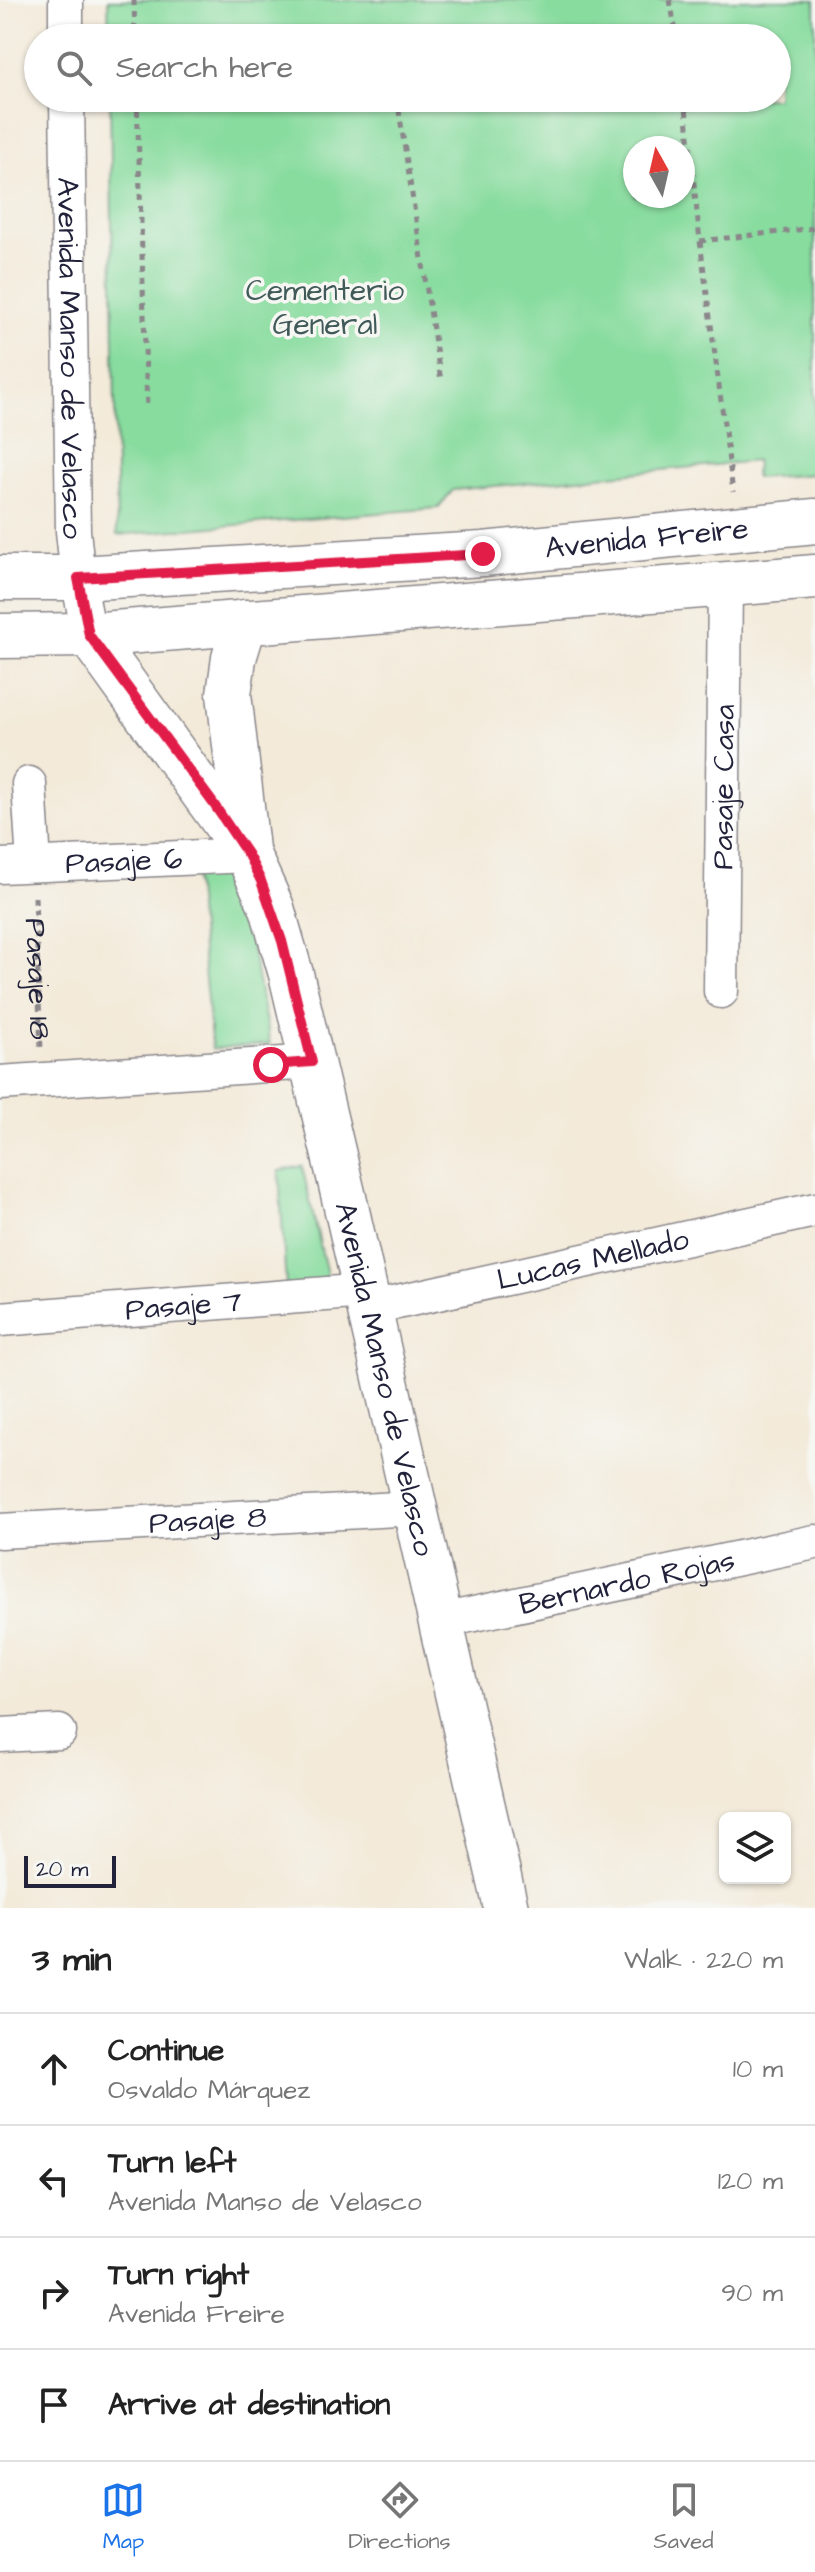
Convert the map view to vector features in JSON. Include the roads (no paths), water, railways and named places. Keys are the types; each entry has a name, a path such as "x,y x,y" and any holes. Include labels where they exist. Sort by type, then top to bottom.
{"main road":[{"name":"Avenida Freire","path":"0,578 78,578 483,554 815,521"},
{"name":"Avenida Freire","path":"0,636 89,635 815,577"},
{"name":"Avenida Manso de Velasco","path":"245,622 234,658 229,694 248,855"},
{"name":"Avenida Manso de Velasco","path":"89,635 248,855 272,908 368,1300 506,1908"}],"street":[{"path":"66,0 66,24"},
{"name":"Avenida Manso de Velasco","path":"67,112 71,494 78,578 89,635"},
{"name":"Pasaje Casa","path":"721,991 725,584"},
{"path":"29,784 34,864"},
{"name":"Pasaje 6","path":"0,866 248,855"},
{"path":"0,1083 312,1062"},
{"name":"Lucas Mellado","path":"368,1300 815,1210"},
{"name":"Pasaje 7","path":"0,1319 368,1300"},
{"name":"Pasaje 8","path":"0,1531 415,1508"},
{"name":"Bernardo Rojas","path":"441,1621 815,1542"},
{"path":"0,1735 59,1732"}],"park label":[{"name":"Cementerio General","path":"325,307"}]}
